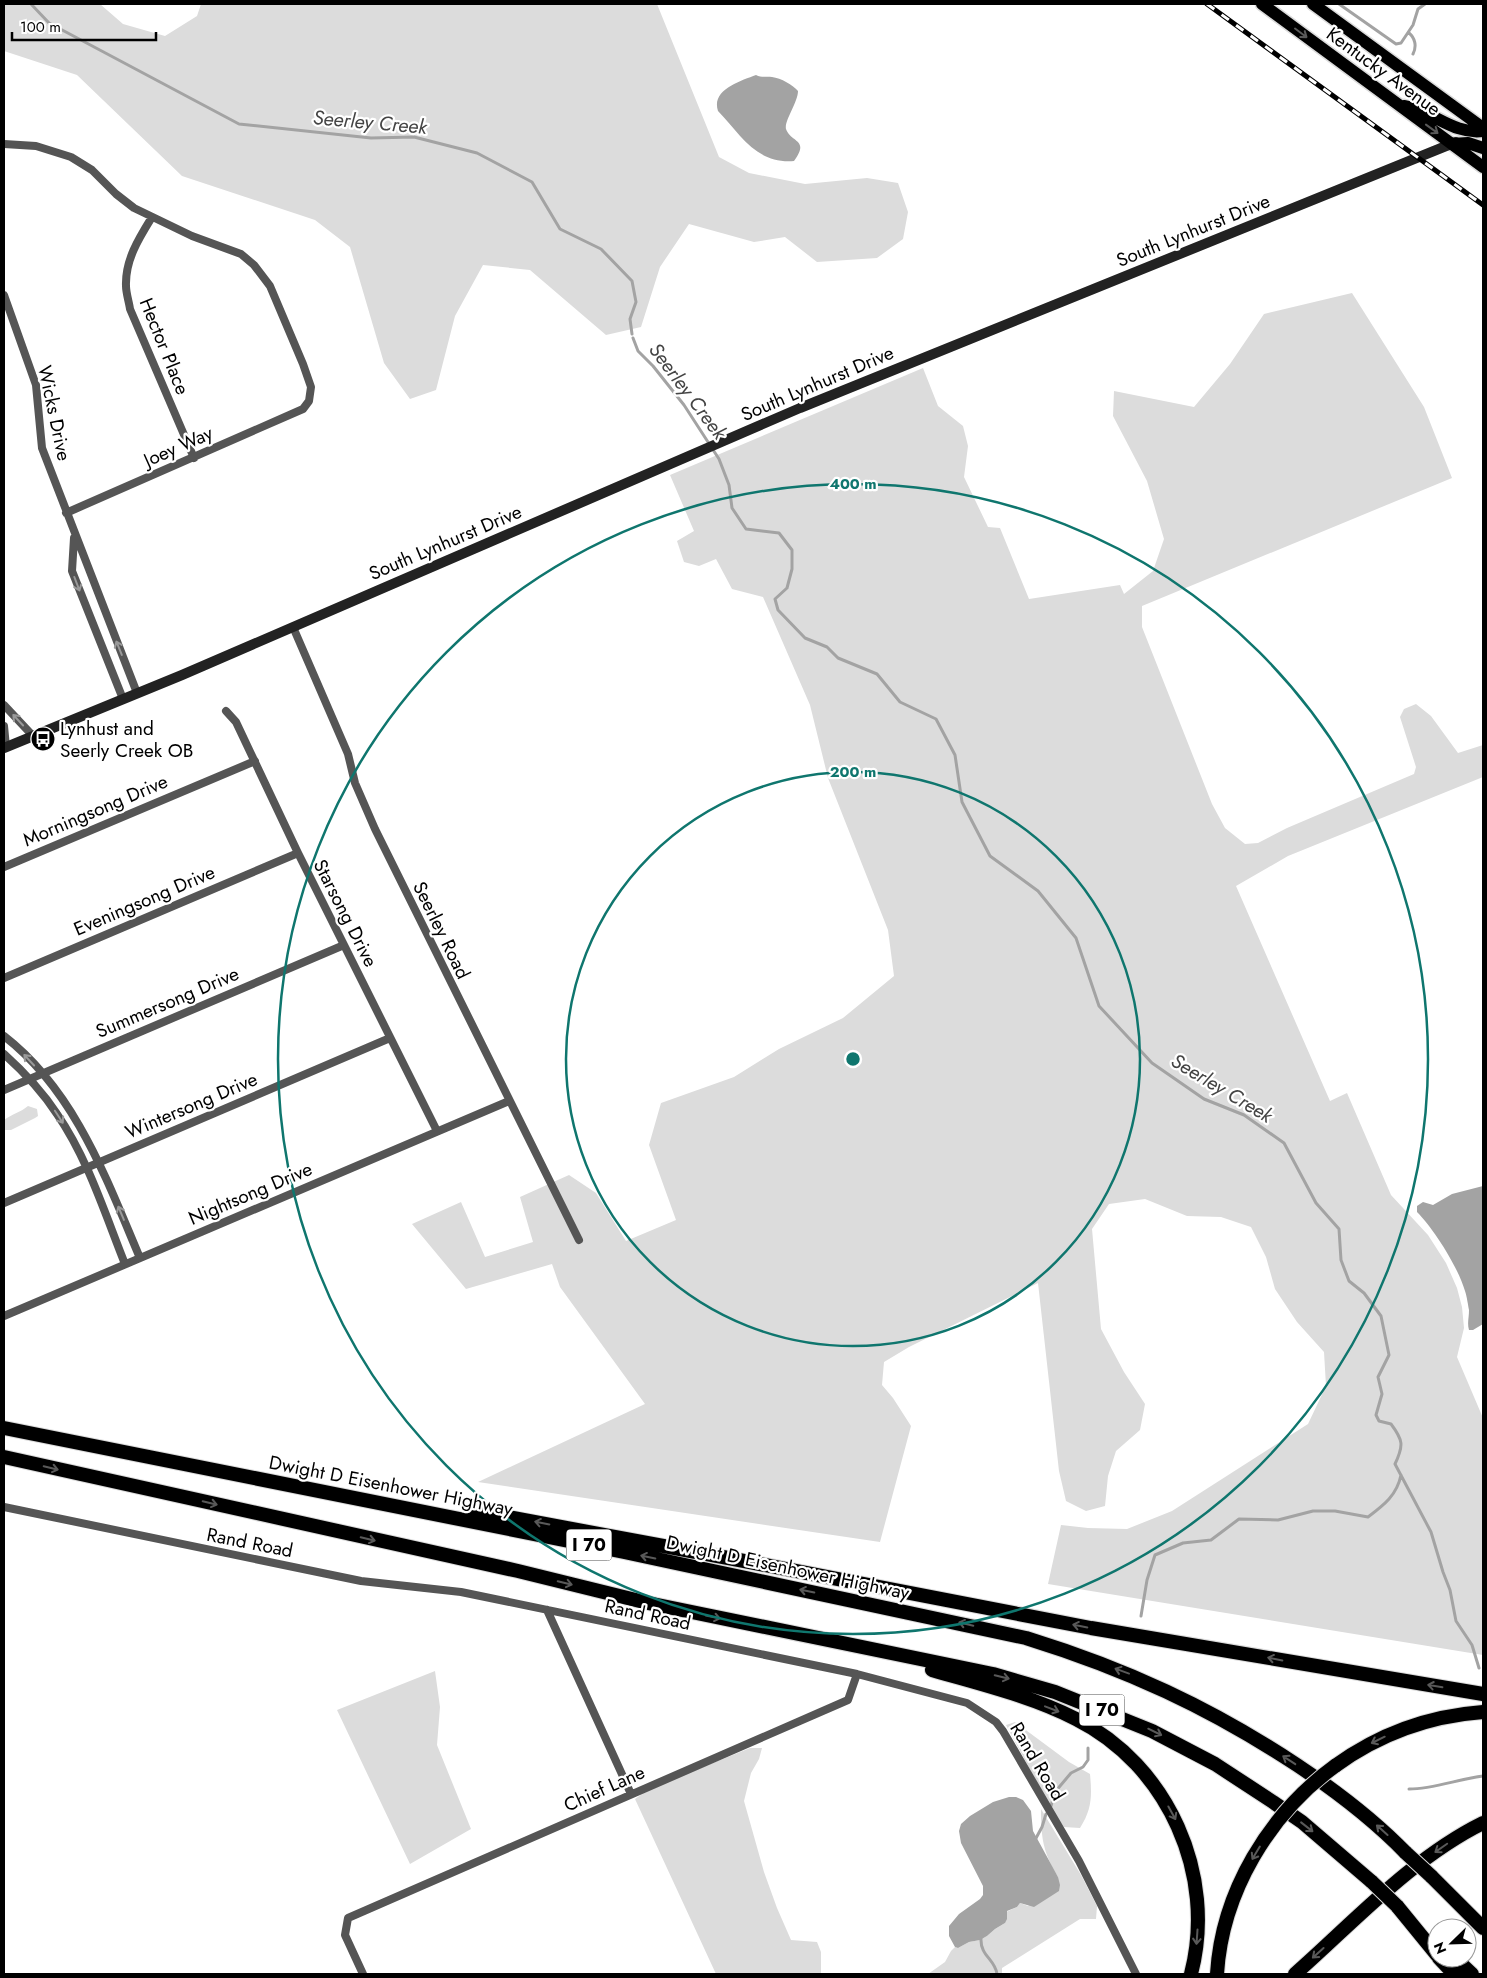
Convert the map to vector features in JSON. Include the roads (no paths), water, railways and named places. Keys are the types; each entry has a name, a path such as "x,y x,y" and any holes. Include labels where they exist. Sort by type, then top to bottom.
{"highway":[{"name":"Dwight D Eisenhower Highway","path":"4,1428 340,1494 952,1621 1026,1638 1065,1650 1167,1690 1230,1723 1281,1754 1344,1797 1431,1876 1483,1928"},
{"name":"I 70","path":"4,1457 518,1571 648,1604 992,1674 1089,1704 1152,1731 1215,1764 1274,1802 1325,1840 1427,1932"},
{"path":"340,1494 513,1518 1091,1628 1483,1694"},
{"path":"852,1646 989,1687 1056,1710 1089,1726 1128,1755 1146,1775 1167,1806 1181,1832 1191,1862 1198,1919 1196,1948 1191,1974"},
{"path":"1218,1974 1230,1910 1251,1861 1284,1813 1310,1786 1335,1766 1370,1743 1403,1729 1454,1715 1483,1712"},
{"path":"1295,1974 1421,1863 1454,1839 1483,1823"},
{"path":"1431,1876 1483,1919"},
{"path":"1397,1906 1427,1943"}],"main road":[{"name":"Kentucky Avenue","path":"1262,4 1483,167"},
{"name":"Kentucky Avenue","path":"1313,4 1483,130"},
{"path":"1399,105 1420,110 1458,128 1483,130"},
{"name":"South Lynhurst Drive","path":"5,748 293,628 722,441 1483,130"},
{"path":"1452,144 1468,143 1483,148"}],"street":[{"path":"4,144 36,146 71,157 92,170 116,194 134,208 152,217"},
{"name":"Joey Way","path":"66,513 194,458 303,408 309,401 310,387 303,364 270,286 254,264 241,254 192,236 152,217"},
{"name":"Hector Place","path":"152,217 133,250 128,263 126,287 130,309 194,458"},
{"name":"Wicks Drive","path":"4,295 36,385 42,448 137,693"},
{"name":"Wicks Drive","path":"75,536 72,571 123,699"},
{"name":"Seerley Road","path":"293,628 348,754 355,783 374,830 579,1240"},
{"path":"4,705 33,736"},
{"name":"Starsong Drive","path":"226,710 236,722 298,852 437,1131"},
{"path":"4,726 5,748"},
{"name":"Morningsong Drive","path":"4,867 255,760"},
{"name":"Eveningsong Drive","path":"4,978 298,852"},
{"name":"Summersong Drive","path":"4,1090 344,945"},
{"path":"4,1036 16,1045 62,1096 99,1162 140,1258"},
{"name":"Wintersong Drive","path":"4,1203 390,1038"},
{"path":"4,1054 30,1078 57,1114 75,1143 125,1264"},
{"name":"Nightsong Drive","path":"4,1316 510,1101"},
{"name":"Rand Road","path":"4,1507 361,1581 434,1588 548,1610 857,1674 967,1703 996,1722 1079,1861 1136,1974"},
{"path":"548,1610 631,1794"},
{"name":"Chief Lane","path":"363,1974 345,1935 348,1918 848,1700 857,1674"}],"waterway":[{"name":"Seerley Creek","path":"31,4 49,23 239,124 371,138 414,137 477,153 532,182 560,229 601,249 632,281 636,302 630,319 632,334"},
{"path":"1339,4 1396,44 1401,43 1413,25 1418,9 1425,4"},
{"path":"1409,33 1415,42 1413,54"},
{"name":"Seerley Creek","path":"633,338 638,351 653,366 684,405 719,459 729,485 732,508 746,529 779,533 792,550 792,569 787,588 775,599 778,610 805,638 827,647 838,658 877,674 900,702 936,719 955,755 962,802 990,856 1038,891 1076,938 1099,1006 1152,1063 1204,1099 1244,1115 1284,1143 1316,1203 1339,1229 1341,1260 1349,1281 1364,1293 1381,1316 1389,1355 1378,1377 1382,1394 1376,1415 1379,1421 1391,1424 1398,1434 1401,1447 1395,1464 1431,1532 1450,1590 1456,1621 1472,1645 1479,1668"},
{"path":"1141,1616 1147,1580 1155,1555 1183,1543 1211,1540 1239,1519 1278,1520 1313,1511 1335,1511 1368,1517 1393,1494 1401,1475"},
{"path":"1051,1806 1055,1792 1071,1773 1083,1767 1088,1760 1088,1748"},
{"path":"1409,1789 1483,1776"},
{"path":"1035,1840 1046,1814"},
{"path":"981,1938 983,1949 994,1965 997,1974"}],"railway":[{"path":"1207,4 1483,205"}],"place":[{"name":"Lynhust and Seerly Creek OB","path":"43,739"}]}
